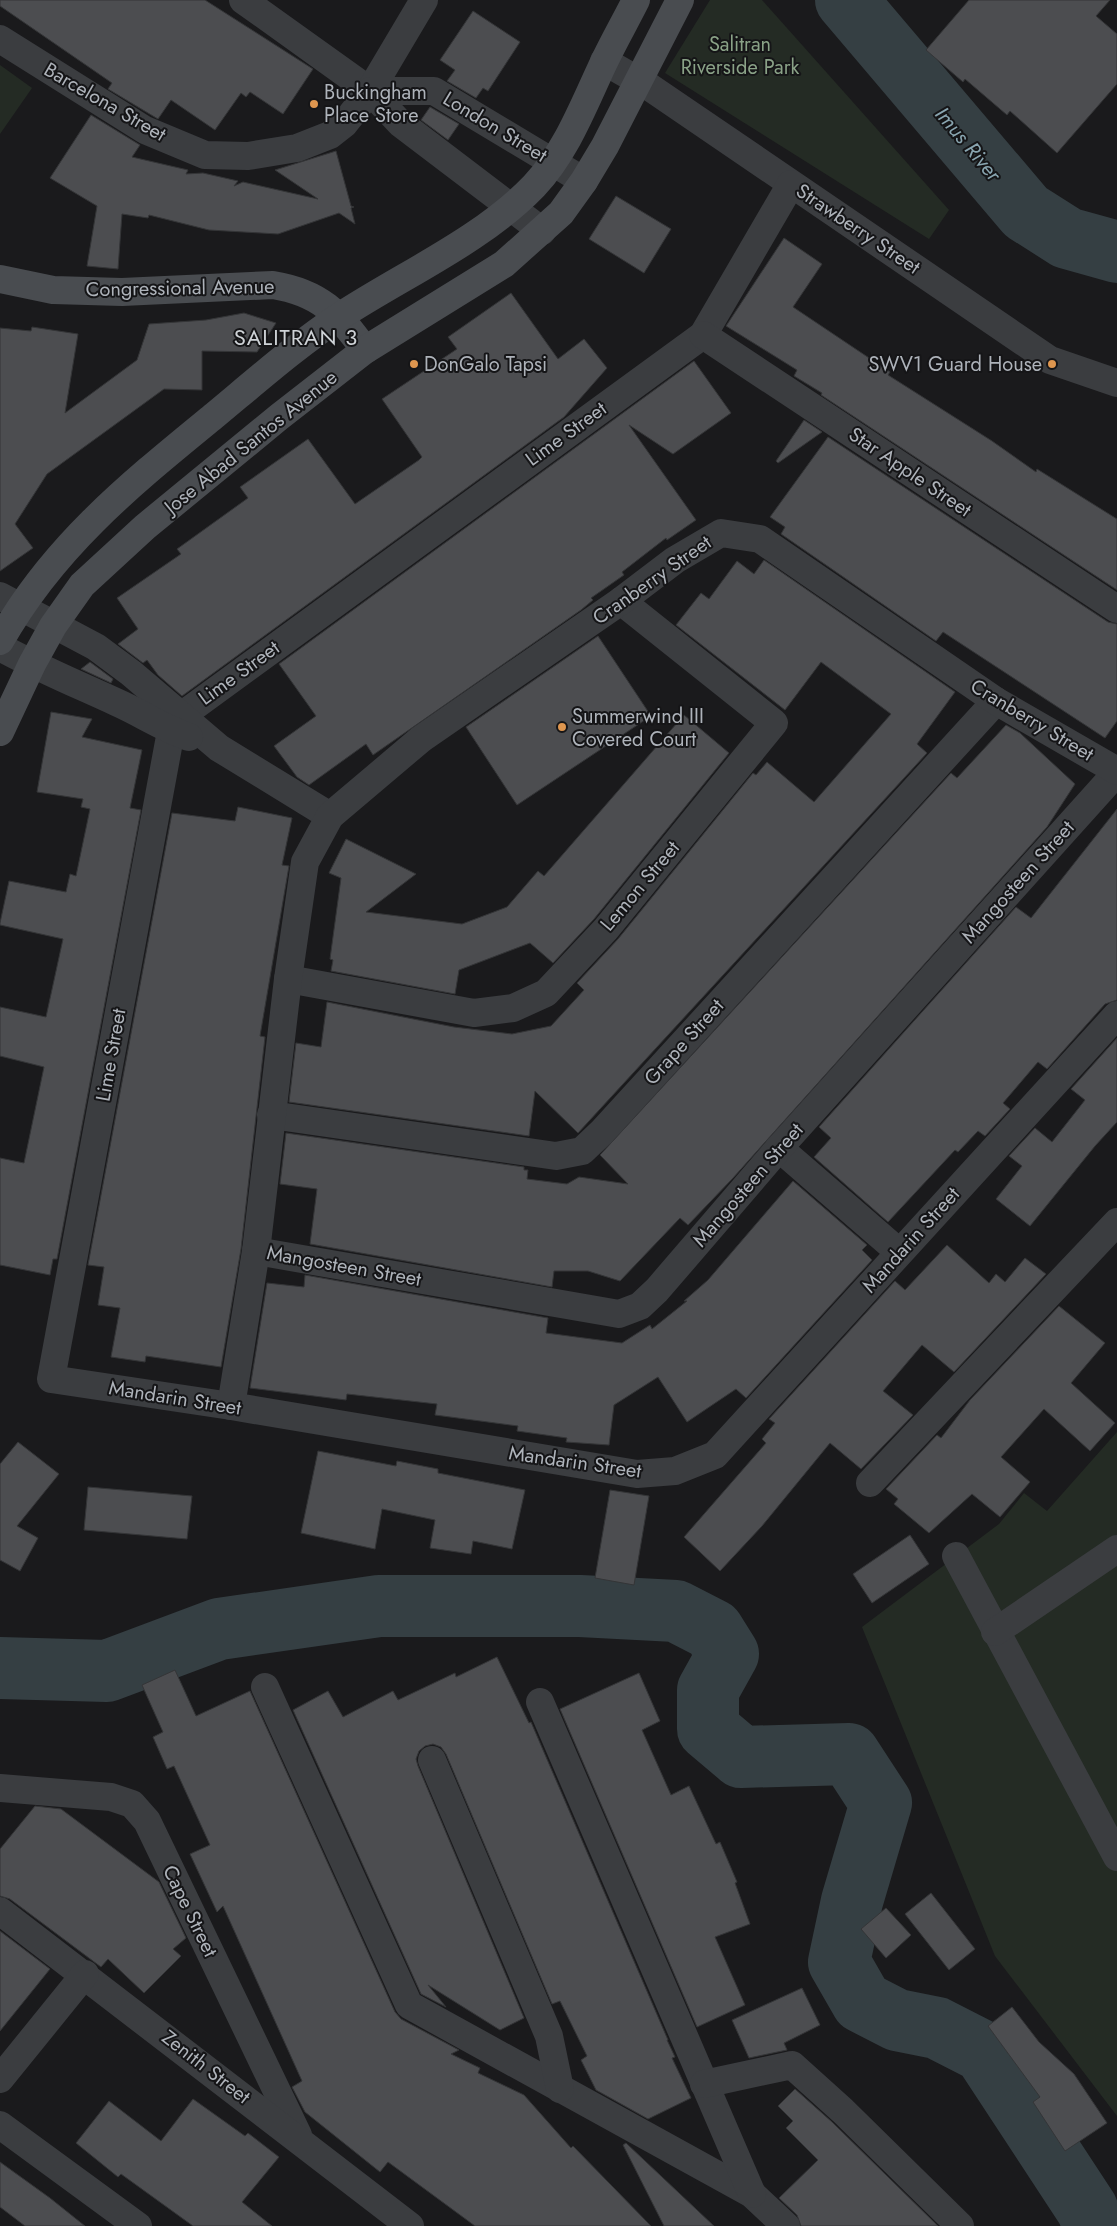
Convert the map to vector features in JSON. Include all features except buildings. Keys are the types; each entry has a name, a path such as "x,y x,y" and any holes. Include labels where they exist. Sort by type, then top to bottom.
{"main road":[{"path":"0,641 9,602 51,564 118,495 255,382 340,316 476,233 535,186 553,162 574,128 604,61 636,0"},
{"name":"Jose Abad Santos Avenue","path":"0,732 32,664 53,626 82,586 146,527 279,417 365,350 504,264 562,212 584,181 640,81 680,0"},
{"name":"Congressional Avenue","path":"0,279 53,290 122,292 273,285 295,288 314,297 340,316 365,350"}],"street":[{"path":"243,0 370,91 400,123 542,231"},
{"name":"Barcelona Street","path":"0,39 145,130 205,155 248,156 297,148 330,135 344,124 370,91 424,0"},
{"name":"Strawberry Street","path":"604,61 640,81 1050,360 1117,383"},
{"name":"London Street","path":"370,91 434,91 584,181"},
{"name":"Lime Street","path":"51,1379 176,724 703,335 792,184"},
{"name":"Star Apple Street","path":"703,335 1117,609"},
{"name":"Cranberry Street","path":"330,816 421,740 621,601 675,560 720,533 760,539 996,701 1117,771"},
{"name":"Lemon Street","path":"288,979 474,1013 513,1008 546,993 606,929 774,723 621,601"},
{"path":"9,602 96,647 131,673 176,724"},
{"path":"0,647 32,664 118,702 176,724 330,816 305,862 288,979 256,1251 231,1406"},
{"name":"Grape Street","path":"272,1115 556,1156 582,1151 602,1132 996,701"},
{"name":"Mangosteen Street","path":"256,1251 619,1314 640,1306 657,1290 779,1148 1117,771"},
{"name":"Mandarin Street","path":"51,1379 231,1406 636,1474 675,1471 715,1456 1117,1015"},
{"path":"779,1148 899,1252"},
{"path":"870,1484 1117,1222"},
{"path":"995,1632 1117,1549"},
{"path":"956,1556 995,1632 1112,1839"},
{"path":"265,1687 409,2005 752,2194 785,2226"},
{"path":"540,1702 752,2194"},
{"path":"432,1760 549,2036 560,2089"},
{"name":"Cape Street","path":"0,1788 111,1797 132,1804 147,1821 301,2141"},
{"name":"Zenith Street","path":"0,1910 410,2226"},
{"path":"0,2079 85,1974"},
{"path":"704,2084 792,2065 843,2111 960,2226"},
{"path":"0,2125 138,2226"}],"green space":[{"name":"Salitran Riverside Park","path":"710,0 762,0 949,210 929,239 665,73"},
{"path":"0,65 32,88 0,134"},
{"path":"1117,1432 1117,2116 995,1956 862,1627 999,1524 1024,1493 1047,1511"}],"waterway":[{"name":"Imus River","path":"846,0 1026,212 1067,238 1117,252"},
{"path":"0,1668 107,1671 219,1629 379,1606 580,1606 676,1611 713,1630 728,1654 708,1690 708,1729 741,1757 849,1754 881,1803 852,1901 839,1962 862,2002 897,2020 937,2028 984,2052 1087,2209 1094,2226"}],"place":[{"name":"Buckingham Place Store","path":"314,104"},
{"name":"DonGalo Tapsi","path":"414,364"},
{"name":"SWV1 Guard House","path":"1052,364"},
{"name":"Summerwind III Covered Court","path":"562,727"}],"district":[{"name":"SALITRAN 3","path":"296,337"}]}
